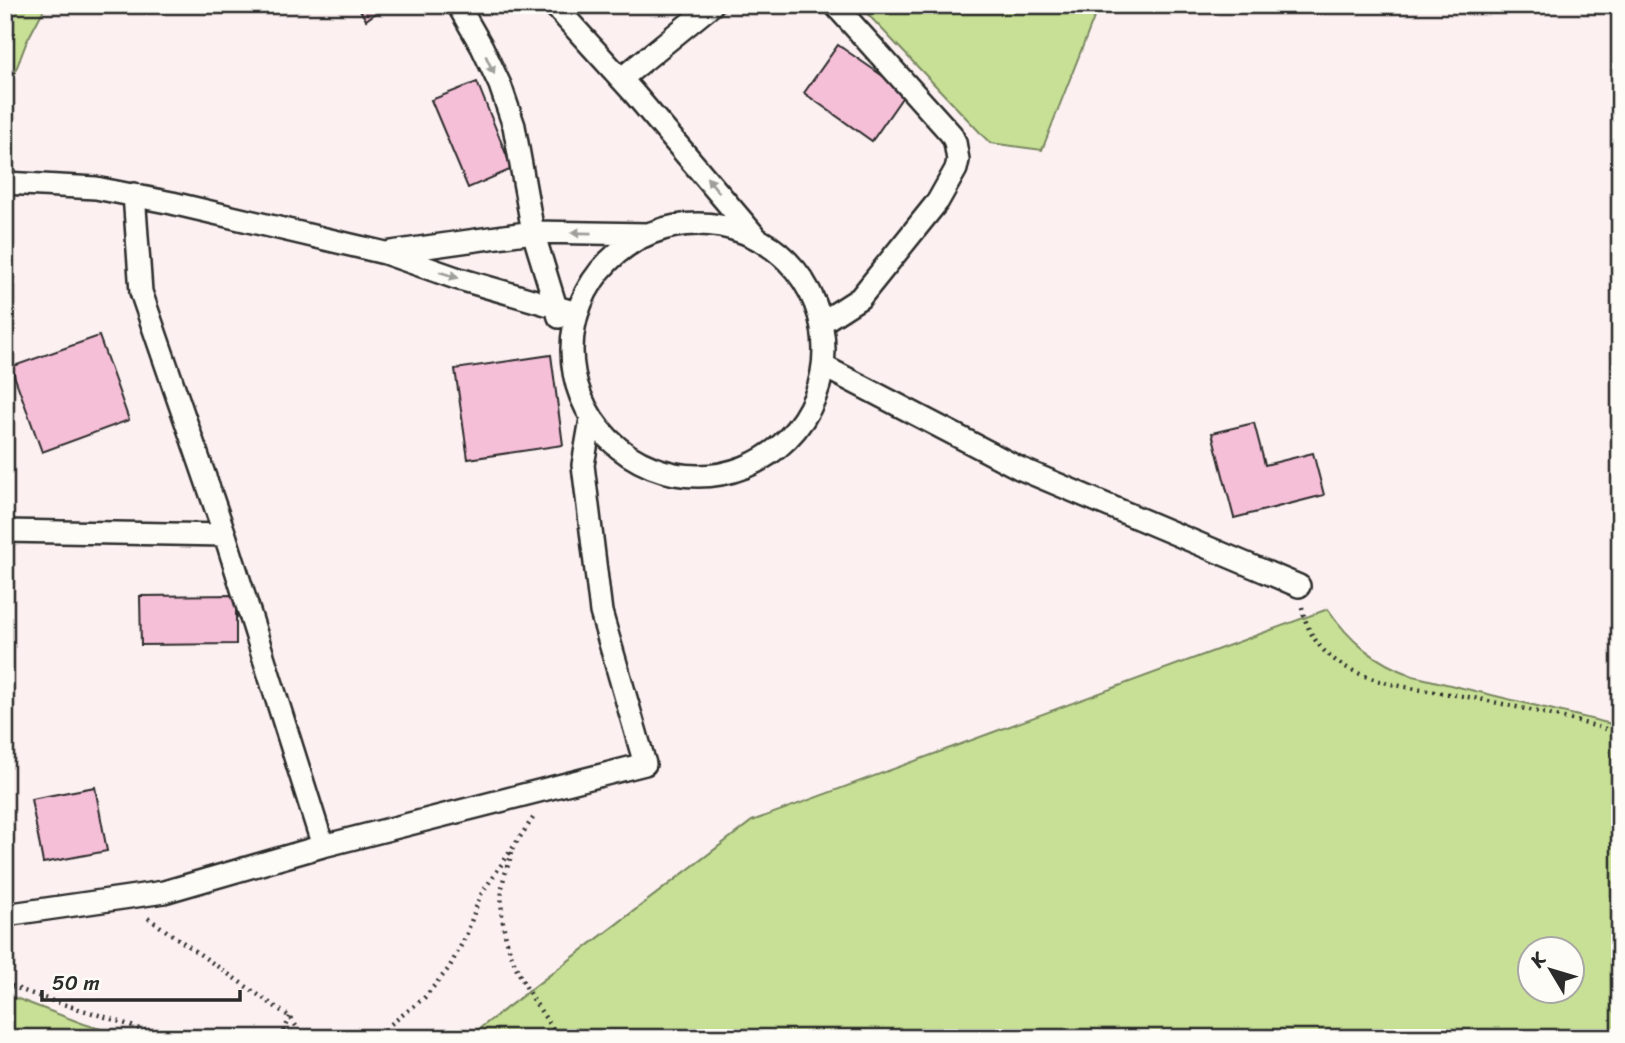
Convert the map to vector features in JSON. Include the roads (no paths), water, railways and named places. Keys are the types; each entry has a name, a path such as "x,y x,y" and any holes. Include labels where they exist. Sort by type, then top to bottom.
{"street":[{"path":"458,5 482,47 514,126 533,232 572,356 581,399 591,419 621,451 639,463 660,471 681,476 704,477 725,474 766,457 798,427 818,388 824,345 814,301 804,282 775,250 736,229 714,225 681,226 650,234 630,244 612,257 597,274 577,313 572,356"},
{"path":"554,5 695,163 756,238"},
{"path":"621,79 712,5"},
{"path":"821,323 860,298 938,201 956,169 958,160 958,151 951,134 835,5"},
{"path":"5,183 61,185 134,194 385,253 456,278 577,313"},
{"path":"134,194 141,292 225,535 323,846"},
{"path":"385,253 533,232 650,234"},
{"path":"823,366 1019,468 1298,586"},
{"path":"5,915 164,892 323,846 645,764 601,612 583,465 591,419"},
{"path":"5,531 225,535"}]}
